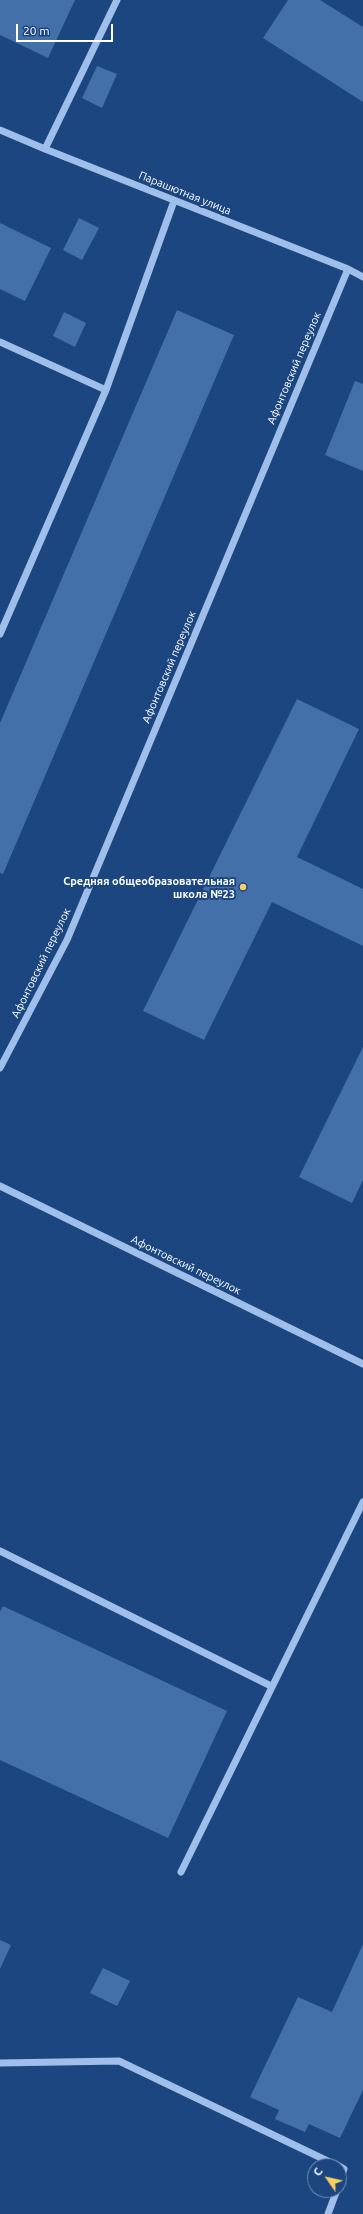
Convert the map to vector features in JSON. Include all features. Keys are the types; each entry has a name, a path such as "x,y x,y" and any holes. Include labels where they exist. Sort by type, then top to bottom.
{"street":[{"path":"45,149 117,0"},
{"name":"Парашютная улица","path":"0,130 174,201 348,269 363,277"},
{"path":"0,634 106,390 174,201"},
{"name":"Афонтовский переулок","path":"0,1068 67,940 348,269"},
{"path":"0,342 106,390"},
{"name":"Афонтовский переулок","path":"0,1186 363,1364"},
{"path":"181,1872 271,1686 363,1502"},
{"path":"0,1551 271,1686"},
{"path":"0,2063 119,2061 322,2158"},
{"path":"328,2214 333,2198"}],"building":[{"path":"0,0 75,0 48,58 0,35"},
{"path":"288,0 320,0 363,27 363,102 263,38"},
{"path":"97,66 117,74 102,108 82,98"},
{"path":"79,218 99,228 82,260 63,250"},
{"path":"0,223 51,248 25,301 0,289"},
{"path":"177,310 234,335 3,874 0,873 0,723"},
{"path":"64,312 86,323 75,347 53,336"},
{"path":"355,381 363,384 363,471 325,455"},
{"path":"297,699 359,729 297,857 363,889 363,946 272,902 204,1040 143,1011"},
{"path":"363,1047 363,1180 352,1203 299,1177"},
{"path":"3,1606 227,1711 168,1838 0,1760 0,1612"},
{"path":"0,1940 11,1945 0,1969"},
{"path":"363,1944 363,2090 340,2138 309,2124 305,2132 275,2119 279,2110 250,2097 298,1997 332,2012"},
{"path":"103,1968 130,1981 117,2006 90,1993"}],"place":[{"name":"Средняя общеобразовательная школа №23","path":"243,887"}]}
